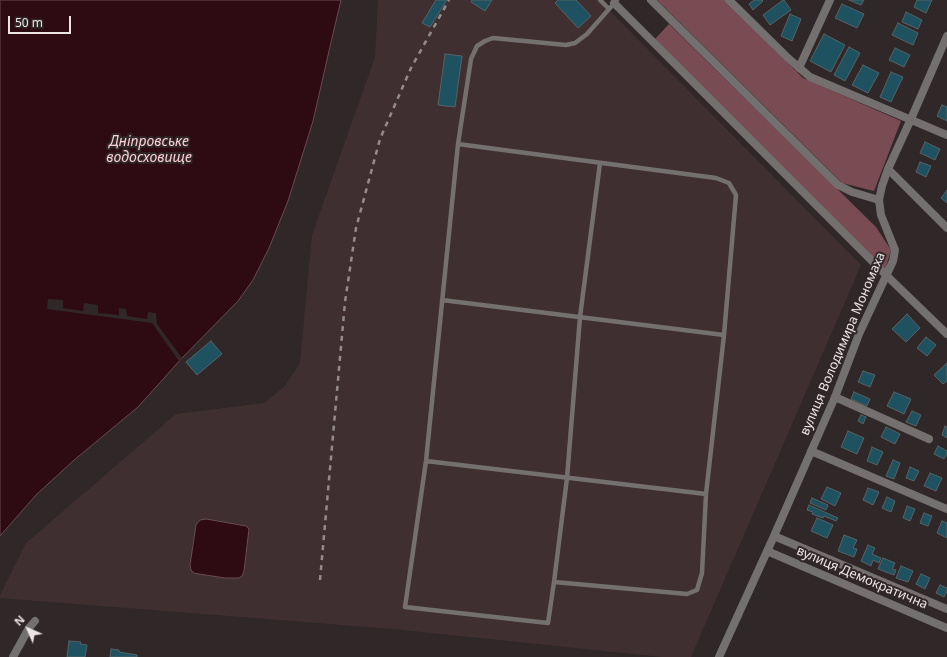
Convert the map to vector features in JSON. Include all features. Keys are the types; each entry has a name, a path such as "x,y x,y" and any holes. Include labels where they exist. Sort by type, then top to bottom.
{"street":[{"path":"651,0 838,185 852,192 879,200"},
{"path":"729,0 788,58 810,77 947,135"},
{"path":"799,68 830,0"},
{"path":"613,4 947,334"},
{"name":"вулиця Володимира Мономаха","path":"719,657 811,451 859,334 893,261 895,250 881,214 879,200 882,186 888,169 947,36"},
{"path":"888,169 947,228"},
{"path":"834,397 929,440"},
{"path":"811,451 947,509"},
{"name":"вулиця Демократична","path":"774,536 947,609"},
{"name":"вулиця Демократична","path":"767,551 947,628"},
{"path":"13,657 29,628 35,621"}],"lane":[{"path":"600,0 613,4 586,34 575,43 566,45 493,38 477,46 471,59 458,144 426,461 405,607 548,623 567,478 580,317 600,163"},
{"path":"458,144 716,178 729,183 736,195 724,335 706,494 702,573 697,590 687,594 554,582"},
{"path":"442,300 724,335"},
{"path":"426,461 706,494"}],"shaded area":[{"path":"378,0 599,0 861,265 691,657 662,657 393,629 0,598 0,595 26,543 176,414 264,403 285,386 300,363 312,235 375,57"},
{"path":"657,0 725,0 803,78 901,121 874,191 842,183"},
{"path":"669,24 876,227 891,250 885,270 655,39"}],"water":[{"name":"Дніпровське водосховище","path":"0,0 341,0 313,121 288,201 269,248 253,280 238,301 182,358 138,407 73,461 36,495 0,536"},
{"path":"206,519 246,526 249,529 244,571 242,576 239,578 225,578 199,574 194,573 191,570 190,565 196,525 200,520"}],"pier":[{"path":"48,299 63,300 63,308 83,311 84,303 98,305 98,313 119,315 119,308 126,309 127,316 147,319 148,312 156,313 157,324 182,358 179,361 152,323 47,309"}],"building":[{"path":"436,0 447,0 430,27 422,23"},
{"path":"472,0 492,0 485,11 471,2"},
{"path":"558,0 576,0 591,16 578,28 555,3"},
{"path":"754,0 763,1 753,10 749,4"},
{"path":"783,0 791,10 770,25 763,15"},
{"path":"849,0 864,0 861,5"},
{"path":"917,0 932,0 926,13 914,7"},
{"path":"842,4 864,14 857,28 835,18"},
{"path":"906,12 922,20 918,29 902,22"},
{"path":"790,14 801,19 792,41 781,36"},
{"path":"898,23 918,33 913,45 892,35"},
{"path":"824,34 845,45 831,72 810,61"},
{"path":"849,47 860,53 845,81 834,75"},
{"path":"895,48 910,55 904,67 889,60"},
{"path":"445,54 462,56 455,107 438,105"},
{"path":"863,65 879,73 868,93 852,85"},
{"path":"891,72 903,77 891,102 880,97"},
{"path":"942,105 947,107 947,121 937,116"},
{"path":"925,142 940,149 935,160 920,153"},
{"path":"920,162 931,166 926,177 916,172"},
{"path":"947,190 947,203 941,198"},
{"path":"907,314 920,328 906,342 892,329"},
{"path":"926,337 936,345 927,356 917,348"},
{"path":"211,341 222,354 197,375 186,362"},
{"path":"947,363 947,381 943,384 934,375"},
{"path":"863,371 875,375 870,387 858,382"},
{"path":"854,392 870,399 867,406 851,399"},
{"path":"894,392 911,399 904,414 887,406"},
{"path":"912,411 921,415 916,426 906,422"},
{"path":"861,415 866,417 863,424 858,421"},
{"path":"945,426 947,427 947,438 942,435"},
{"path":"886,427 900,434 895,444 881,437"},
{"path":"848,431 864,438 857,454 841,447"},
{"path":"938,446 947,451 944,459 934,454"},
{"path":"872,447 883,452 877,465 867,461"},
{"path":"893,460 900,463 894,479 886,476"},
{"path":"910,467 919,471 914,481 906,478"},
{"path":"930,473 942,478 936,491 924,486"},
{"path":"827,487 841,493 835,506 821,499"},
{"path":"868,488 879,492 873,505 863,500"},
{"path":"887,497 895,501 891,512 882,508"},
{"path":"812,498 828,505 826,510 810,503"},
{"path":"809,505 838,518 836,521 824,516 823,518 812,514 813,512 807,510"},
{"path":"907,506 915,509 910,521 903,518"},
{"path":"924,513 932,516 928,526 920,523"},
{"path":"817,518 833,525 827,538 811,531"},
{"path":"942,521 947,523 947,538 937,533"},
{"path":"844,535 857,540 853,548 857,549 854,557 838,551"},
{"path":"868,545 875,548 872,554 881,558 879,563 873,560 871,566 861,561"},
{"path":"883,558 895,563 892,569 896,570 894,575 878,569"},
{"path":"901,566 913,571 908,582 896,578"},
{"path":"921,574 930,578 925,589 916,584"},
{"path":"940,585 947,588 944,597 936,593"},
{"path":"69,641 81,642 80,644 87,645 85,657 67,657"},
{"path":"111,649 137,655 137,657 110,657"}],"railway":[{"path":"320,580 345,302 356,228 380,139 411,68 449,0"}]}
